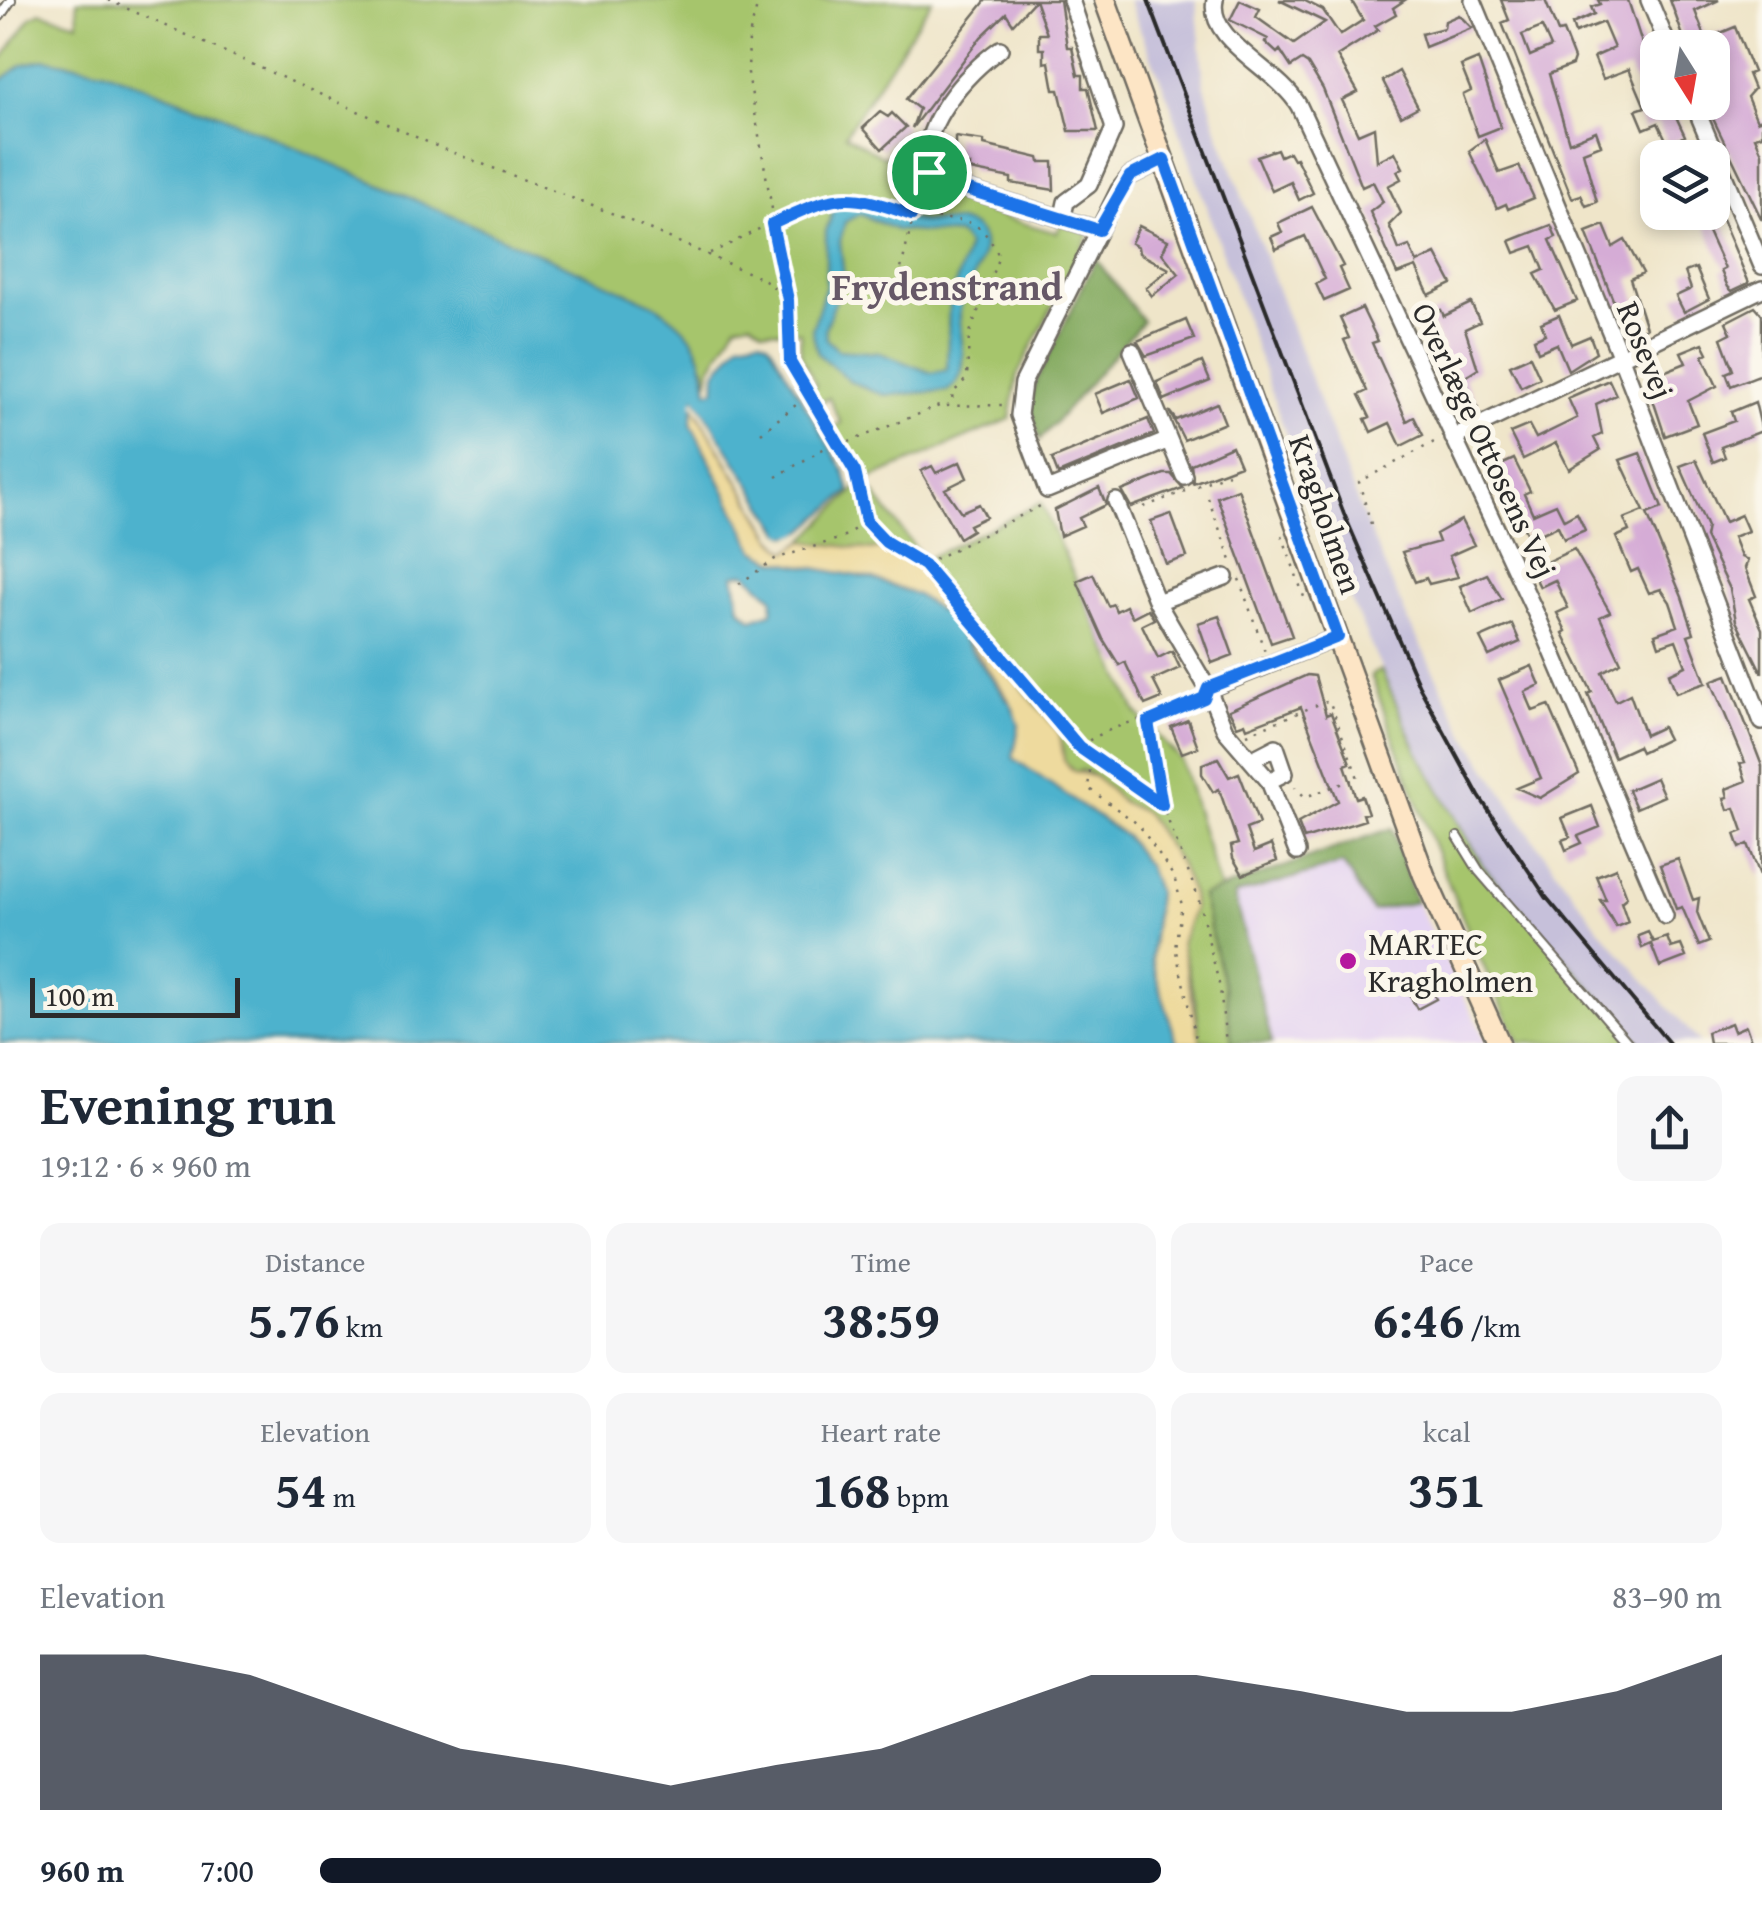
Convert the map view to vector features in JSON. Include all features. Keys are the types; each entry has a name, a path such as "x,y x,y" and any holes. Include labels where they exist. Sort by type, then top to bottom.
{"street":[{"path":"1063,216 1066,202 1090,185 1114,128 1071,0"},
{"name":"Kragholmen","path":"1105,0 1432,894 1499,1043"},
{"name":"Rosevej","path":"1473,0 1621,358 1762,722"},
{"path":"1649,0 1662,30"},
{"name":"Overlæge Ottosens Vej","path":"1213,8 1221,34 1289,89 1577,704 1665,916"},
{"path":"1000,49 974,73 937,120 927,149 929,172 940,181 1099,230"},
{"path":"1701,120 1762,266"},
{"path":"1164,159 1130,176 1023,383 1019,407 1048,490 1170,440"},
{"path":"1452,435 1762,289"},
{"path":"1132,351 1184,476"},
{"path":"1140,370 1159,362"},
{"path":"1116,500 1157,602 1208,688 1232,741 1277,777"},
{"path":"1126,526 1143,519"},
{"path":"1157,602 1225,577"},
{"path":"1208,688 1338,637"},
{"path":"1252,760 1276,748 1277,777 1297,852"}],"lane":[{"path":"0,16 11,0"},
{"path":"1458,838 1479,872 1628,1043"}],"path":[{"path":"108,0 443,149 619,216 765,280 788,300"},
{"path":"760,0 748,36 748,72 788,300 786,344 809,395 855,472 866,521 886,542 924,565 1091,759 1162,805"},
{"path":"894,299 911,217 929,172"},
{"path":"707,255 772,224 847,198 873,199 911,217 968,219 979,225 999,256 968,335 967,378 952,394 954,406"},
{"path":"762,433 809,395"},
{"path":"776,477 838,443 925,410 954,406 1019,407"},
{"path":"1371,524 1360,482 1452,435"},
{"path":"924,565 1035,511 1048,490"},
{"path":"741,582 775,559 841,538 866,521"},
{"path":"1281,539 1302,594"},
{"path":"1079,747 1111,726 1152,718 1204,698 1208,688"},
{"path":"1232,741 1329,700 1358,778 1304,797 1277,777"},
{"path":"1152,718 1147,730 1162,805 1198,897 1220,988 1226,1043"},
{"path":"1091,759 1088,788 1139,825 1174,876 1182,905 1175,947 1197,1043"}],"shaded area":[{"path":"1128,0 1196,0 1204,83 1218,132 1360,509 1406,616 1464,732 1532,837 1600,930 1700,1043 1640,1043 1483,866 1418,752 1318,526 1169,100"},
{"name":"MARTEC Kragholmen","path":"1343,864 1372,911 1416,902 1487,1043 1272,1043 1233,895"}],"green space":[{"path":"77,0 932,0 845,135 880,155 915,167 914,183 989,208 988,213 1057,233 1061,223 1089,234 1017,376 1010,419 865,481 924,560 1041,503 1136,712 1181,760 1220,890 1202,897 1226,994 1232,1043 1200,1040 1196,1002 1181,943 1193,909 1192,895 1179,863 1145,813 1123,803 1096,777 1083,770 1074,772 1064,760 1063,748 883,548 871,550 803,541 865,480 833,428 841,423 829,398 818,403 811,390 816,385 801,355 800,332 763,330 751,321 737,324 710,369 707,385 705,367 673,370 740,608 752,619 789,608 0,894 0,62 31,17 40,12 78,23"},
{"path":"1096,259 1143,321 1040,440 1030,406 1033,388"},
{"path":"1381,670 1418,752 1483,866 1640,1043 1520,1043 1458,907 1422,815 1371,675"},
{"path":"1392,828 1416,902 1372,911 1343,864 1234,895 1272,1043 1232,1043 1226,994 1202,896"}],"sand":[{"path":"692,404 773,538 787,552 803,541 871,550 883,548 918,565 1059,732 1064,760 1073,771 1096,777 1123,803 1145,813 1179,863 1192,895 1193,909 1181,943 1201,1043 1177,1043 1151,959 1157,891 1148,867 1125,836 1019,766 1013,758 1019,725 1007,697 970,643 917,595 873,579 776,561 755,550 691,424"}],"water":[{"path":"45,59 103,70 218,114 654,304 693,340 708,391 715,390 716,372 740,342 760,338 769,343 844,471 850,491 798,536 784,536 695,398 691,424 755,550 776,561 873,579 917,595 945,615 1012,706 1019,725 1013,758 1125,836 1148,867 1157,891 1151,959 1177,1043 0,1043 0,81 22,65","holes":["746,573 773,598 772,612 752,619 740,608 734,575"]},
{"path":"856,201 906,218 959,222 977,230 982,239 981,259 960,311 963,365 956,384 947,391 884,395 851,382 818,354 812,330 826,285 826,231 834,209","holes":["860,214 896,230 959,235 968,246 949,304 947,370 932,373 880,353 838,350 826,339 825,328 844,278 840,241 845,222"]}],"pier":[{"path":"695,398 777,530 788,537 814,529 802,539 787,542 773,533 700,410 692,404"}],"building":[{"path":"986,0 1035,0 1013,24 1006,13 981,37 912,128 919,109 906,99"},
{"path":"1035,0 1060,0 1067,47 1072,47 1078,75 1083,75 1083,88 1088,88 1098,131 1069,131 1049,62 1044,63 1044,49 1039,49 1039,34 1047,34"},
{"path":"1240,0 1260,9 1256,17 1294,44 1325,22 1279,0 1303,0 1323,10 1340,35 1363,20 1351,0 1405,0 1393,8 1396,14 1375,26 1378,30 1337,56 1358,92 1342,100 1358,134 1374,127 1377,161 1395,152 1403,168 1397,171 1401,179 1388,186 1401,213 1389,225 1399,250 1409,246 1417,263 1436,254 1452,284 1429,295 1416,267 1397,274 1370,212 1383,202 1373,182 1362,187 1323,89 1308,64 1302,60 1291,67 1280,50 1277,53 1265,42 1268,39 1230,20"},
{"path":"1501,0 1545,0 1558,32 1563,31 1574,59 1572,65 1549,74 1569,142 1596,131 1601,145 1583,152 1597,202 1586,206 1581,195 1572,198 1502,23 1509,20","holes":["1542,27 1551,47 1530,56 1522,35"]},
{"path":"1598,0 1628,0 1640,37 1640,95 1629,69 1603,79 1594,57 1614,48 1603,22 1575,33 1572,24 1594,14 1591,7 1600,4"},
{"path":"1670,0 1719,0 1695,11 1702,30 1681,30"},
{"path":"1459,15 1472,28 1425,47 1421,34 1444,28 1445,21"},
{"path":"1735,27 1753,72 1748,74 1754,89 1747,97 1757,121 1762,119 1762,135 1755,137 1762,153 1762,220 1730,154 1730,140 1723,140 1714,120 1730,120 1728,30"},
{"path":"1478,59 1501,127 1478,136 1463,95 1471,91 1461,66"},
{"path":"1399,71 1418,107 1401,116 1383,81"},
{"path":"880,112 888,117 892,113 906,127 882,149 863,128"},
{"path":"1640,120 1678,120 1685,136 1666,140 1658,123 1644,129"},
{"path":"955,137 984,141 984,145 1039,158 1040,162 1053,162 1054,190 1011,183 1011,178 970,170 970,165 955,165"},
{"path":"1485,139 1499,173 1519,166 1534,198 1508,209 1506,204 1497,208 1469,151"},
{"path":"1277,149 1280,156 1289,152 1296,158 1313,193 1299,200 1291,182 1272,191 1257,156"},
{"path":"1312,207 1343,266 1339,268 1349,290 1324,301 1316,284 1325,279 1305,236 1276,249 1271,237 1282,232 1278,223"},
{"path":"1551,225 1556,237 1550,240 1577,301 1555,310 1535,274 1544,270 1534,246 1515,253 1510,241"},
{"path":"1604,225 1613,247 1625,240 1643,273 1630,279 1646,328 1627,335 1586,232"},
{"path":"1139,226 1168,240 1162,253 1179,274 1152,296 1146,288 1169,269 1139,253 1131,243"},
{"path":"1707,230 1727,230 1749,283 1732,291 1721,271 1725,269"},
{"path":"1696,268 1709,299 1684,312 1676,296 1691,289 1685,272"},
{"path":"1471,303 1480,322 1465,329 1478,369 1464,378 1478,407 1462,414 1434,355 1444,351 1432,326 1426,329 1422,319 1441,310 1444,316"},
{"path":"1755,307 1762,315 1762,374 1731,386 1726,373 1733,370 1721,338 1731,333 1726,322"},
{"path":"1362,308 1378,341 1372,343 1407,421 1414,417 1423,435 1401,446 1390,423 1371,432 1365,419 1370,417 1359,395 1367,391 1344,340 1349,338 1340,318"},
{"path":"1559,315 1571,344 1590,336 1596,352 1568,370 1557,344 1538,352 1534,339 1545,334 1541,323"},
{"path":"1186,320 1194,339 1146,356 1137,341"},
{"path":"1703,343 1708,353 1703,356 1717,386 1688,401 1697,424 1665,436 1646,379 1686,363 1681,352"},
{"path":"1530,356 1540,378 1521,387 1510,365"},
{"path":"1202,362 1210,381 1164,400 1157,382"},
{"path":"1131,379 1139,398 1103,413 1095,394"},
{"path":"1609,380 1616,395 1596,404 1602,434 1594,438 1600,450 1569,469 1556,443 1523,459 1510,433 1529,425 1536,438 1577,418 1568,398"},
{"path":"1755,402 1762,431 1721,447 1725,457 1713,462 1702,433 1734,421 1731,412"},
{"path":"1217,403 1225,423 1184,440 1169,411 1176,420"},
{"path":"1148,419 1154,434 1058,474 1052,459"},
{"path":"1232,446 1240,465 1193,483 1191,464"},
{"path":"1640,453 1662,508 1647,514 1682,597 1694,633 1688,635 1706,683 1676,693 1669,674 1686,666 1676,640 1659,646 1655,634 1678,626 1670,602 1661,589 1649,593 1638,569 1631,572 1616,537 1629,531 1624,519 1644,511 1620,460"},
{"path":"1514,459 1530,491 1524,494 1533,514 1556,504 1564,520 1577,513 1585,530 1564,539 1558,526 1529,539 1515,509 1506,513 1488,471"},
{"path":"1696,460 1725,522 1741,515 1748,531 1733,537 1741,557 1748,560 1745,568 1756,596 1749,599 1762,629 1762,673 1736,621 1730,589 1705,537 1707,527 1680,466"},
{"path":"960,462 967,478 945,489 961,512 979,504 986,517 969,525 972,530 959,538 921,471 932,466 936,473"},
{"path":"1171,474 1183,488 1131,507 1122,491"},
{"path":"1099,488 1106,505 1079,518 1083,526 1060,536 1055,510"},
{"path":"1238,489 1292,636 1271,643 1217,497"},
{"path":"1171,514 1187,557 1166,564 1151,521"},
{"path":"1461,520 1474,545 1449,556 1458,577 1429,584 1426,578 1415,582 1402,552 1439,542 1436,534"},
{"path":"1574,549 1610,612 1600,617 1621,662 1602,672 1616,701 1630,694 1645,735 1662,727 1668,739 1641,752 1638,746 1614,757 1588,694 1592,692 1563,633 1566,631 1557,613 1568,608 1555,580 1540,587 1531,569"},
{"path":"1093,574 1108,606 1113,604 1116,611 1126,606 1132,617 1148,609 1154,619 1142,625 1158,658 1172,651 1180,668 1153,680 1162,698 1145,705 1125,662 1119,665 1103,639 1077,581"},
{"path":"1487,574 1502,599 1472,613 1460,586"},
{"path":"1219,616 1233,655 1212,663 1198,623"},
{"path":"1512,624 1520,642 1489,656 1480,638"},
{"path":"1532,666 1540,685 1525,692 1533,711 1549,705 1579,774 1540,798 1517,788 1541,778 1499,680"},
{"path":"1307,675 1315,676 1326,715 1331,713 1350,763 1345,765 1356,798 1362,796 1368,813 1363,814 1365,820 1304,839 1298,823 1338,801 1301,707 1247,728 1245,723 1237,726 1229,710"},
{"path":"1727,675 1762,766 1761,878 1748,844 1740,848 1735,834 1743,831 1735,808 1728,810 1724,798 1728,797 1726,789 1746,781 1740,763 1745,762 1711,681"},
{"path":"1188,720 1198,747 1182,753 1171,727"},
{"path":"1218,758 1229,777 1239,773 1259,824 1246,829 1254,852 1271,845 1277,861 1243,875 1233,858 1231,846 1238,844 1219,789 1213,792 1202,774 1202,764"},
{"path":"1656,778 1664,796 1636,808 1628,790"},
{"path":"1592,806 1600,827 1578,836 1582,843 1566,850 1562,840 1570,837 1562,818"},
{"path":"1678,859 1693,900 1699,898 1697,912 1709,942 1699,946 1682,907 1676,909 1660,865"},
{"path":"1616,868 1627,897 1621,902 1628,922 1616,927 1600,900 1606,900 1596,876"},
{"path":"1648,932 1653,942 1667,937 1671,948 1681,945 1686,957 1660,967 1651,944 1642,948 1638,936"},
{"path":"1427,981 1436,999 1417,1009 1408,992"},
{"path":"1731,1023 1734,1031 1746,1026 1752,1043 1709,1043 1707,1032"}],"railway":[{"path":"1148,0 1344,514 1419,686 1479,796 1546,897 1669,1043"}],"place":[{"name":"MARTEC Kragholmen","path":"1348,961"}],"district":[{"name":"Frydenstrand","path":"947,286"}],"route":[{"path":"1164,159 1266,435 1338,637 1208,688 1204,698 1152,718 1147,730 1162,805 1091,759 924,565 875,533 866,521 855,472 790,362 786,344 788,300 772,224 822,203 847,198 873,199 912,215 929,172 940,181 1099,230 1118,190 1130,176 1164,159"}]}
